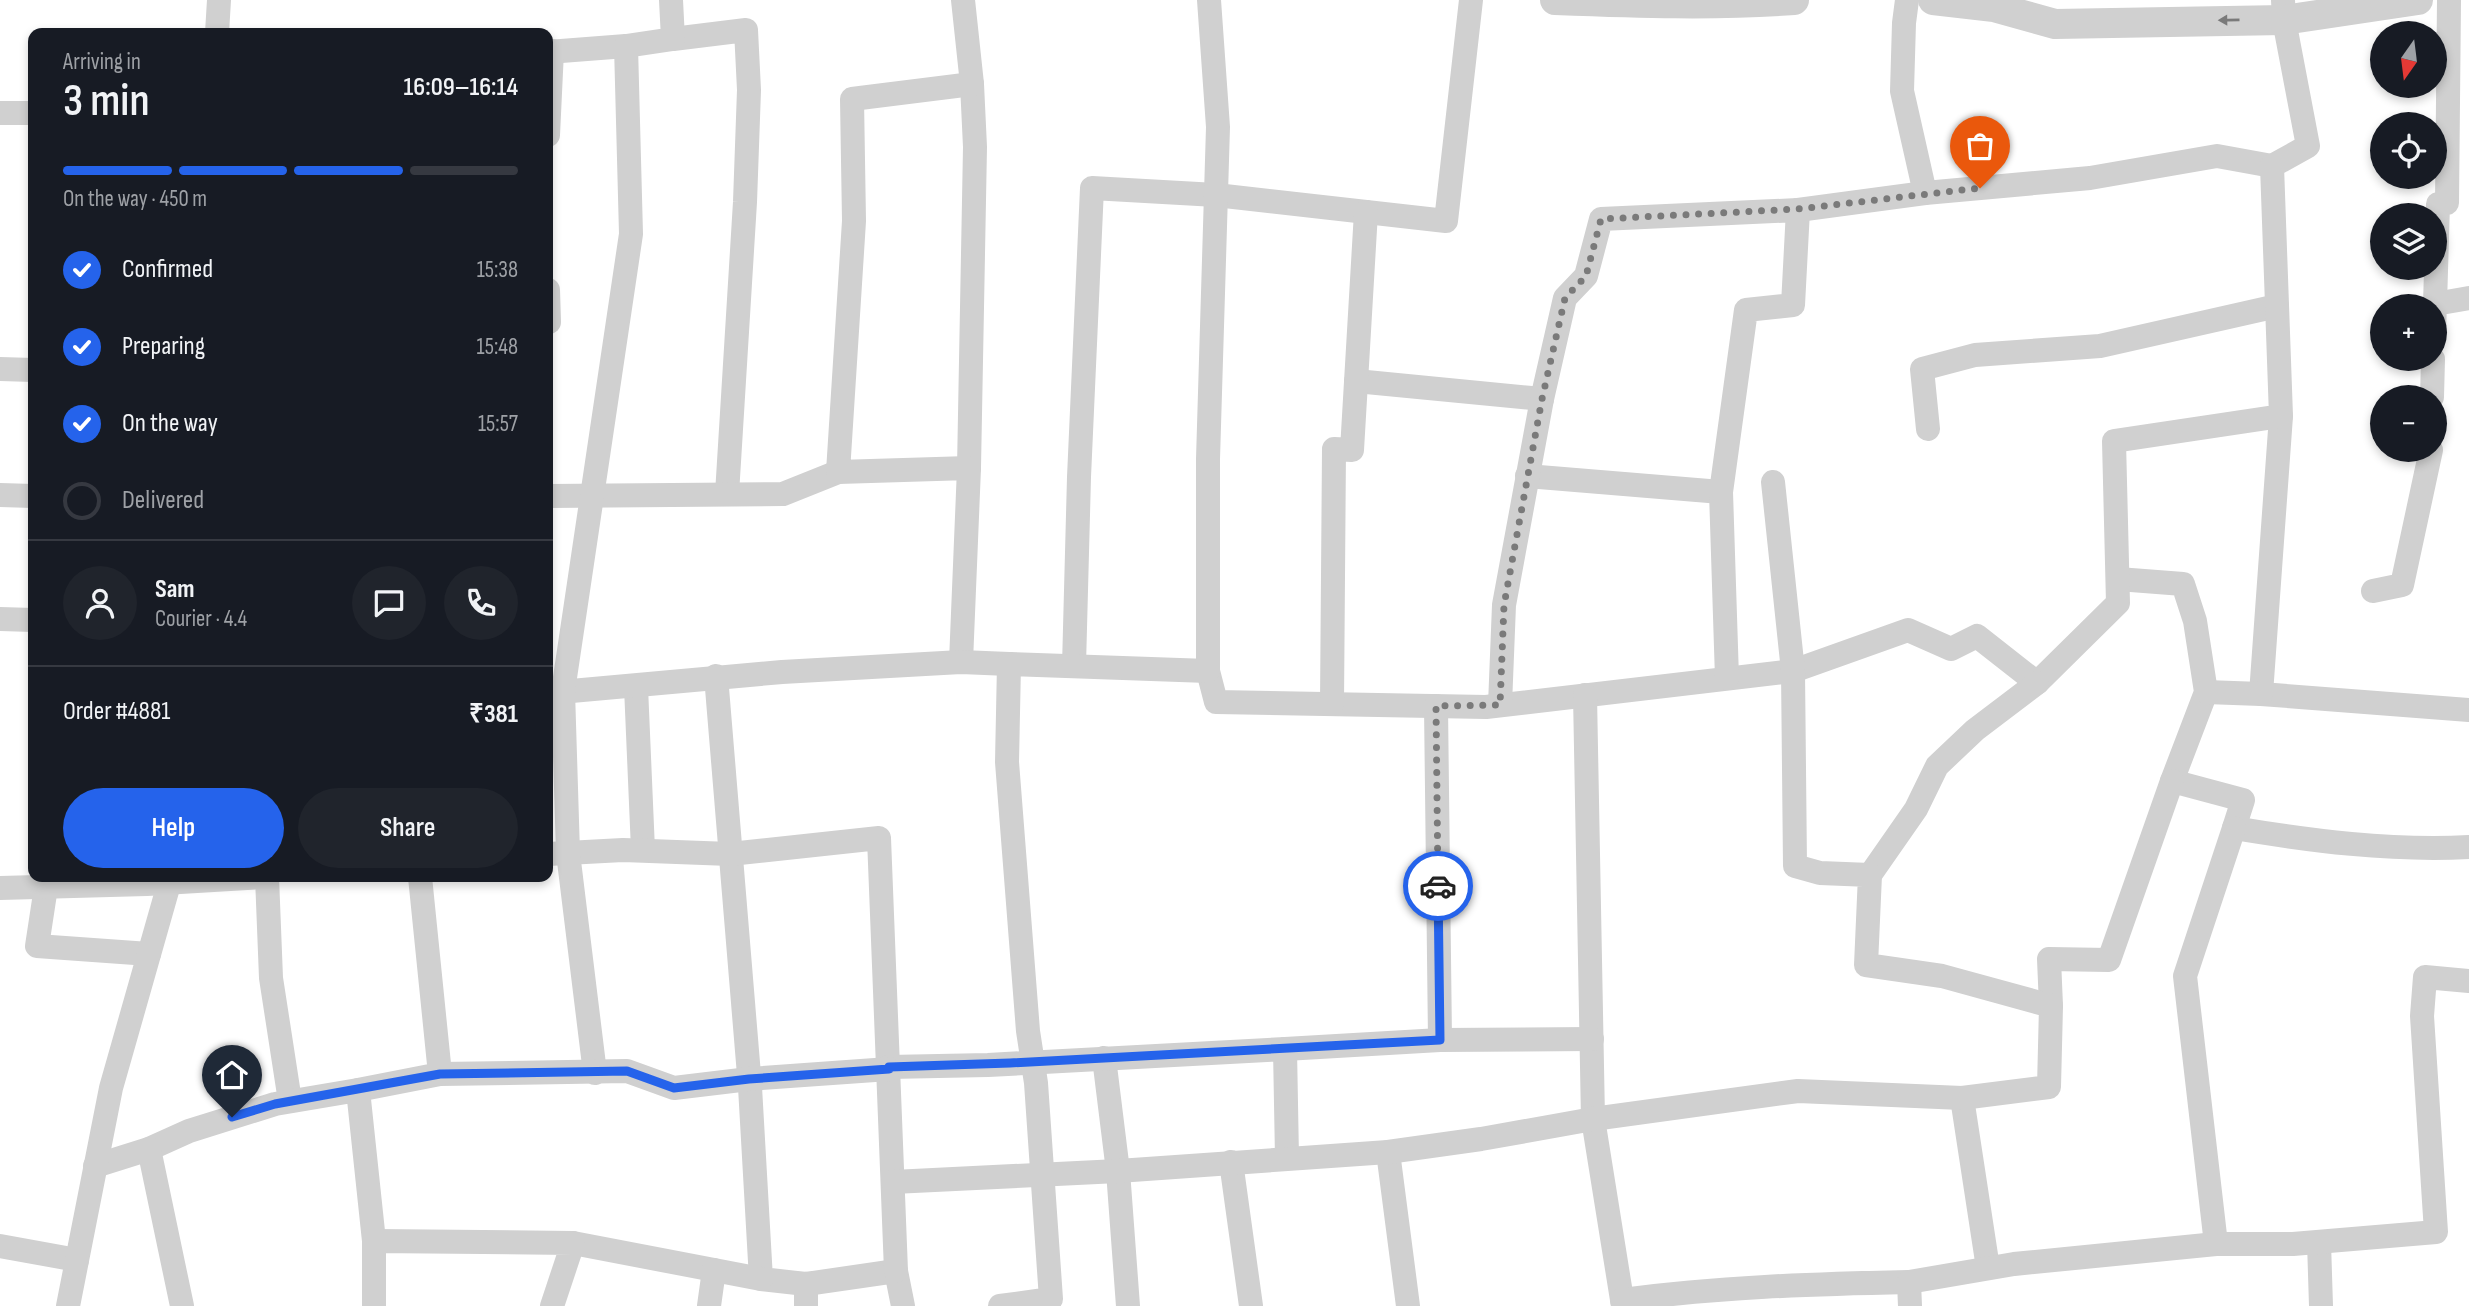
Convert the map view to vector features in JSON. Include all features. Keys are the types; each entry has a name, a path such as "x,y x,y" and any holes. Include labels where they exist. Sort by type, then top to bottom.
{"street":[{"path":"217,28 219,0"},
{"path":"671,0 673,39"},
{"path":"961,662 969,468 975,147 972,84 963,0"},
{"path":"1209,0 1218,127 1208,458 1208,671 1216,702 1500,705 1793,671 1908,630 1951,649 1977,636 2036,683"},
{"path":"1074,666 1092,188 1216,195 1447,221 1471,0"},
{"path":"1555,0 1749,4 1794,0"},
{"path":"1907,0 1902,91 1925,193"},
{"path":"1933,0 1994,7 2055,24 2418,0"},
{"path":"2435,294 2438,204 2447,203 2448,0"},
{"path":"1500,705 1504,605 1542,399 1565,298 1586,276 1601,219 1798,209 1925,193 2090,178 2217,156 2272,166 2308,146 2283,10"},
{"path":"553,52 626,46 746,30 749,90 746,190 727,494"},
{"path":"595,1073 558,854 555,692 591,494 631,234 626,46"},
{"path":"838,472 854,221 852,99 972,84"},
{"path":"0,113 28,113"},
{"path":"2261,694 2281,416 2272,166"},
{"path":"1727,678 1721,492 1746,310 1793,305 1798,209"},
{"path":"1332,704 1334,449 1352,450 1366,212"},
{"path":"2447,302 2469,298"},
{"path":"1928,429 1922,369 1975,355 2100,346 2277,306"},
{"path":"0,369 28,370"},
{"path":"1356,381 1542,399"},
{"path":"2051,1006 1942,976 1866,965 1870,874 1916,809 1937,766 1975,730 2036,683 2118,603 2114,441 2281,416"},
{"path":"2373,591 2402,585 2428,462"},
{"path":"553,496 783,494 838,472 969,468"},
{"path":"1527,476 1721,492"},
{"path":"1773,482 1793,671 1795,866 1820,873 1870,874"},
{"path":"0,495 28,496"},
{"path":"893,1182 1118,1171 1388,1152 1482,1139 1593,1119 1798,1091 1962,1098 2049,1087 2049,959 2109,960 2206,692 2195,621 2183,584 2118,579"},
{"path":"0,619 28,620"},
{"path":"555,692 636,687 716,676 961,662 1208,671"},
{"path":"1000,1306 1051,1303 1007,762 1009,664"},
{"path":"716,676 749,1079 761,1279"},
{"path":"636,687 643,850"},
{"path":"2206,692 2469,710"},
{"path":"1585,695 1593,1119 1622,1303 1683,1292 1785,1285 1910,1294 1988,1268 2014,1264 2216,1244 2319,1242 2436,1232 2422,1016 2425,977 2469,981"},
{"path":"1436,706 1440,1040"},
{"path":"2172,782 2242,800 2185,976 2216,1244"},
{"path":"2234,828 2301,839 2419,850 2469,847"},
{"path":"558,854 643,850 730,853 879,838 896,1271 903,1306"},
{"path":"0,888 102,882"},
{"path":"68,1306 111,1088 169,882"},
{"path":"265,882 271,978 290,1101"},
{"path":"421,882 440,1074"},
{"path":"46,887 37,946 149,954"},
{"path":"95,1166 149,1149 189,1131 290,1101 440,1074 627,1071 674,1088 889,1068 1440,1040 1592,1039"},
{"path":"1285,1049 1287,1158"},
{"path":"1104,1058 1118,1171 1128,1306"},
{"path":"358,1090 374,1241 374,1306"},
{"path":"1962,1098 1988,1268"},
{"path":"149,1149 182,1306"},
{"path":"1388,1152 1408,1306"},
{"path":"1231,1162 1251,1306"},
{"path":"374,1241 573,1243 761,1279 806,1295 896,1271"},
{"path":"2319,1242 2321,1306"},
{"path":"552,1306 573,1243"},
{"path":"0,1246 77,1260"},
{"path":"709,1306 714,1270"}],"way so far":[{"path":"1438,886 1436,706 1500,705 1504,605 1542,399 1565,298 1586,276 1601,219 1798,209 1980,188"}],"route":[{"path":"232,1117 275,1104 440,1074 627,1071 674,1088 889,1067 1440,1040 1438,886"}]}
